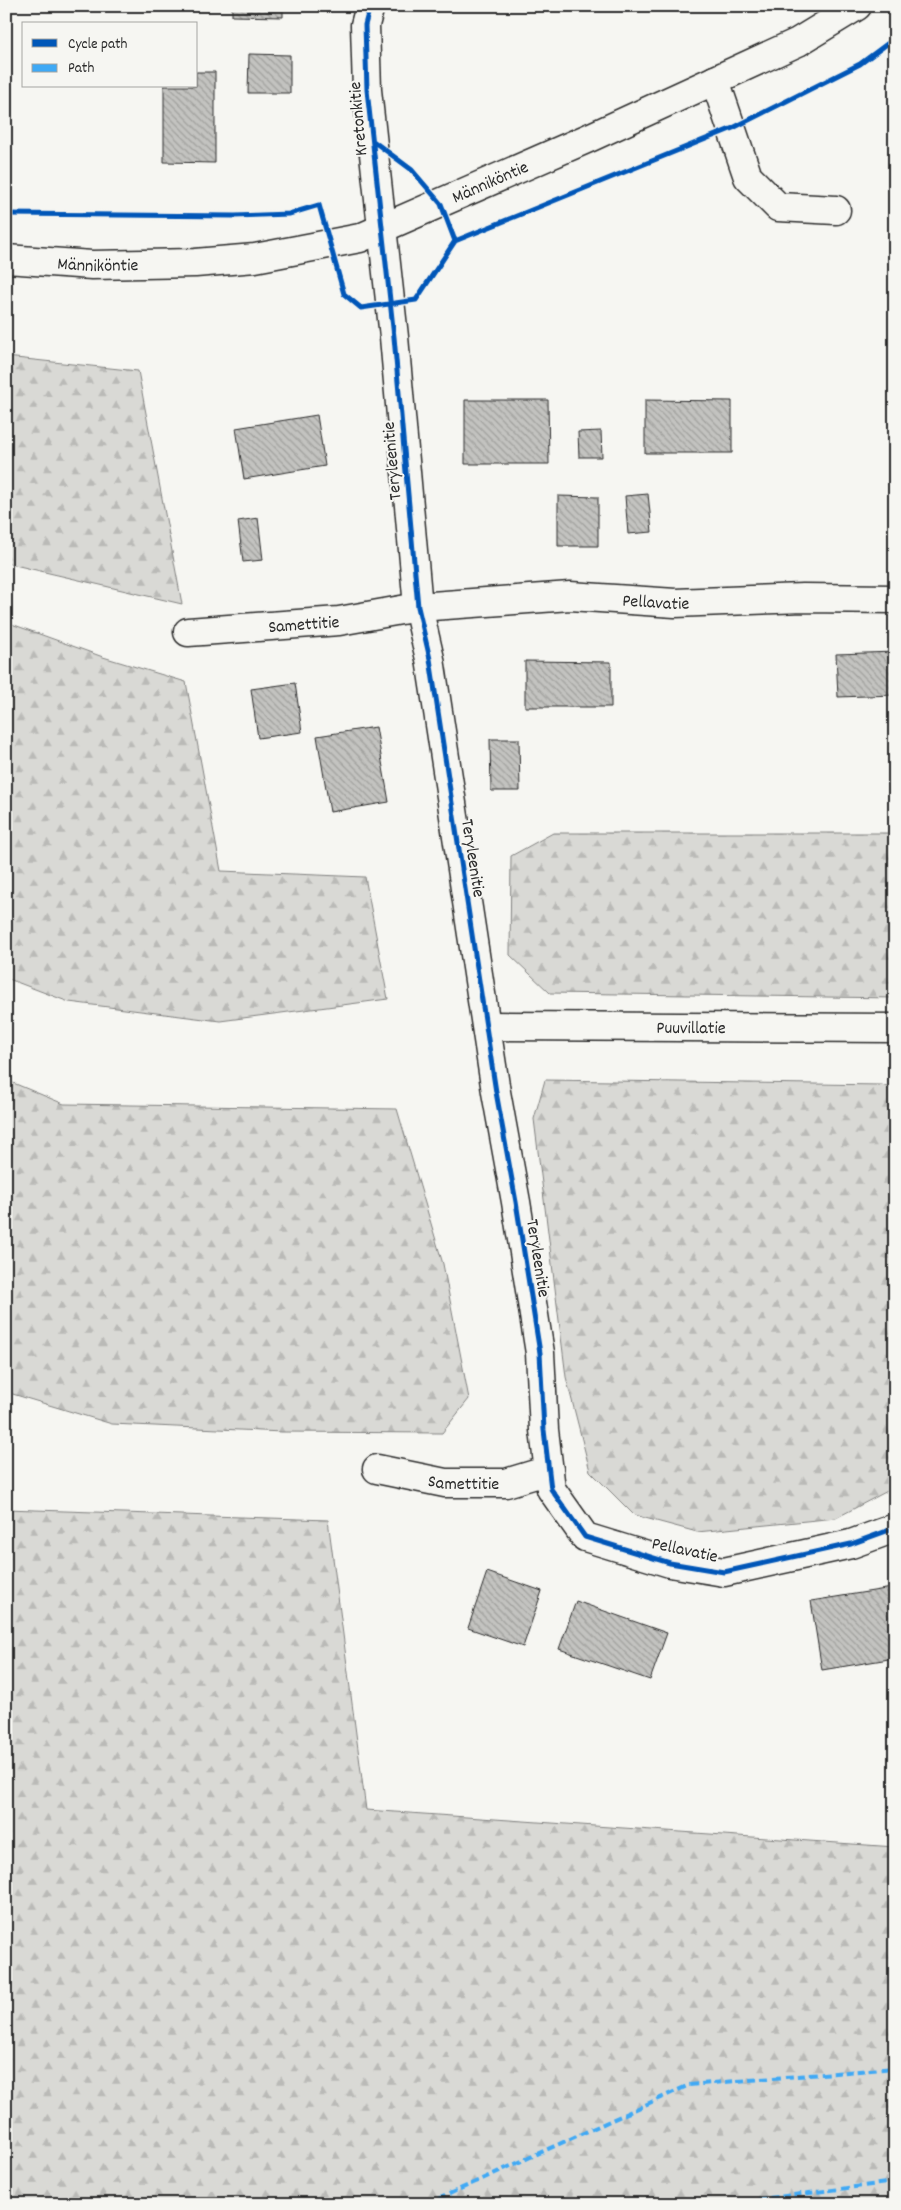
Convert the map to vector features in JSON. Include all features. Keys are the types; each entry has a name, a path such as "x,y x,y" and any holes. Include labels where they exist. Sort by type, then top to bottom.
{"street":[{"name":"Kretonkitie","path":"370,6 365,26 367,90 382,230"},
{"name":"Männiköntie","path":"6,259 92,265 195,263 255,258 360,238 382,230 798,42 857,6"},
{"path":"715,80 748,177 778,207 836,210"},
{"name":"Teryleenitie","path":"382,230 394,337 418,607 430,659 496,1092 540,1353 544,1430 550,1480"},
{"name":"Pellavatie","path":"418,607 570,596 675,603 803,598 895,599"},
{"name":"Samettitie","path":"188,632 339,621 418,607"},
{"name":"Puuvillatie","path":"487,1026 895,1028"},
{"name":"Samettitie","path":"377,1469 445,1483 506,1483 550,1480"},
{"name":"Pellavatie","path":"550,1480 585,1536 670,1563 724,1572 851,1544 895,1528"}],"green space":[{"path":"6,357 138,371 182,604 6,563"},
{"path":"6,622 103,657 186,682 221,871 365,877 388,999 220,1021 69,1002 6,978"},
{"path":"553,833 895,833 895,998 550,993 510,955 511,856"},
{"path":"6,1080 64,1104 397,1109 443,1264 469,1399 442,1433 282,1432 112,1424 6,1392"},
{"path":"545,1080 882,1085 895,1090 895,1487 836,1518 697,1532 634,1515 590,1471 566,1377 534,1119"},
{"path":"6,1509 328,1520 366,1810 895,1847 895,2204 6,2204"}],"building":[{"path":"232,6 283,6 283,17 232,16"},
{"path":"249,54 290,55 290,93 248,93"},
{"path":"198,72 215,72 215,163 164,162 164,88 198,88"},
{"path":"465,400 548,400 549,464 465,464"},
{"path":"645,400 732,401 732,453 645,453"},
{"path":"317,415 325,466 244,479 236,428"},
{"path":"601,431 602,457 579,457 578,432"},
{"path":"648,494 652,532 628,534 625,496"},
{"path":"558,496 598,497 598,546 558,546"},
{"path":"258,518 263,560 243,562 238,521"},
{"path":"895,652 895,695 838,697 836,654"},
{"path":"525,661 611,662 611,707 525,707"},
{"path":"295,683 302,732 258,738 251,689"},
{"path":"376,727 389,802 330,812 317,736"},
{"path":"490,739 519,739 520,791 491,791"},
{"path":"487,1572 542,1591 523,1647 468,1628"},
{"path":"892,1588 895,1608 895,1658 822,1670 811,1601"},
{"path":"576,1601 667,1633 650,1680 559,1649"}],"marked path":[{"path":"427,2204 689,2085 895,2068"},
{"path":"722,2204 895,2182"}],"cycle path":[{"path":"370,6 365,25 367,90 394,337 418,607 430,659 496,1092 540,1353 544,1430 551,1489 585,1537 670,1563 724,1572 851,1544 895,1528"},
{"path":"6,214 235,216 289,214 319,205 344,294 361,308 416,300 455,241 733,128 860,64 895,38"},
{"path":"373,141 412,170 441,204 455,241"}]}
